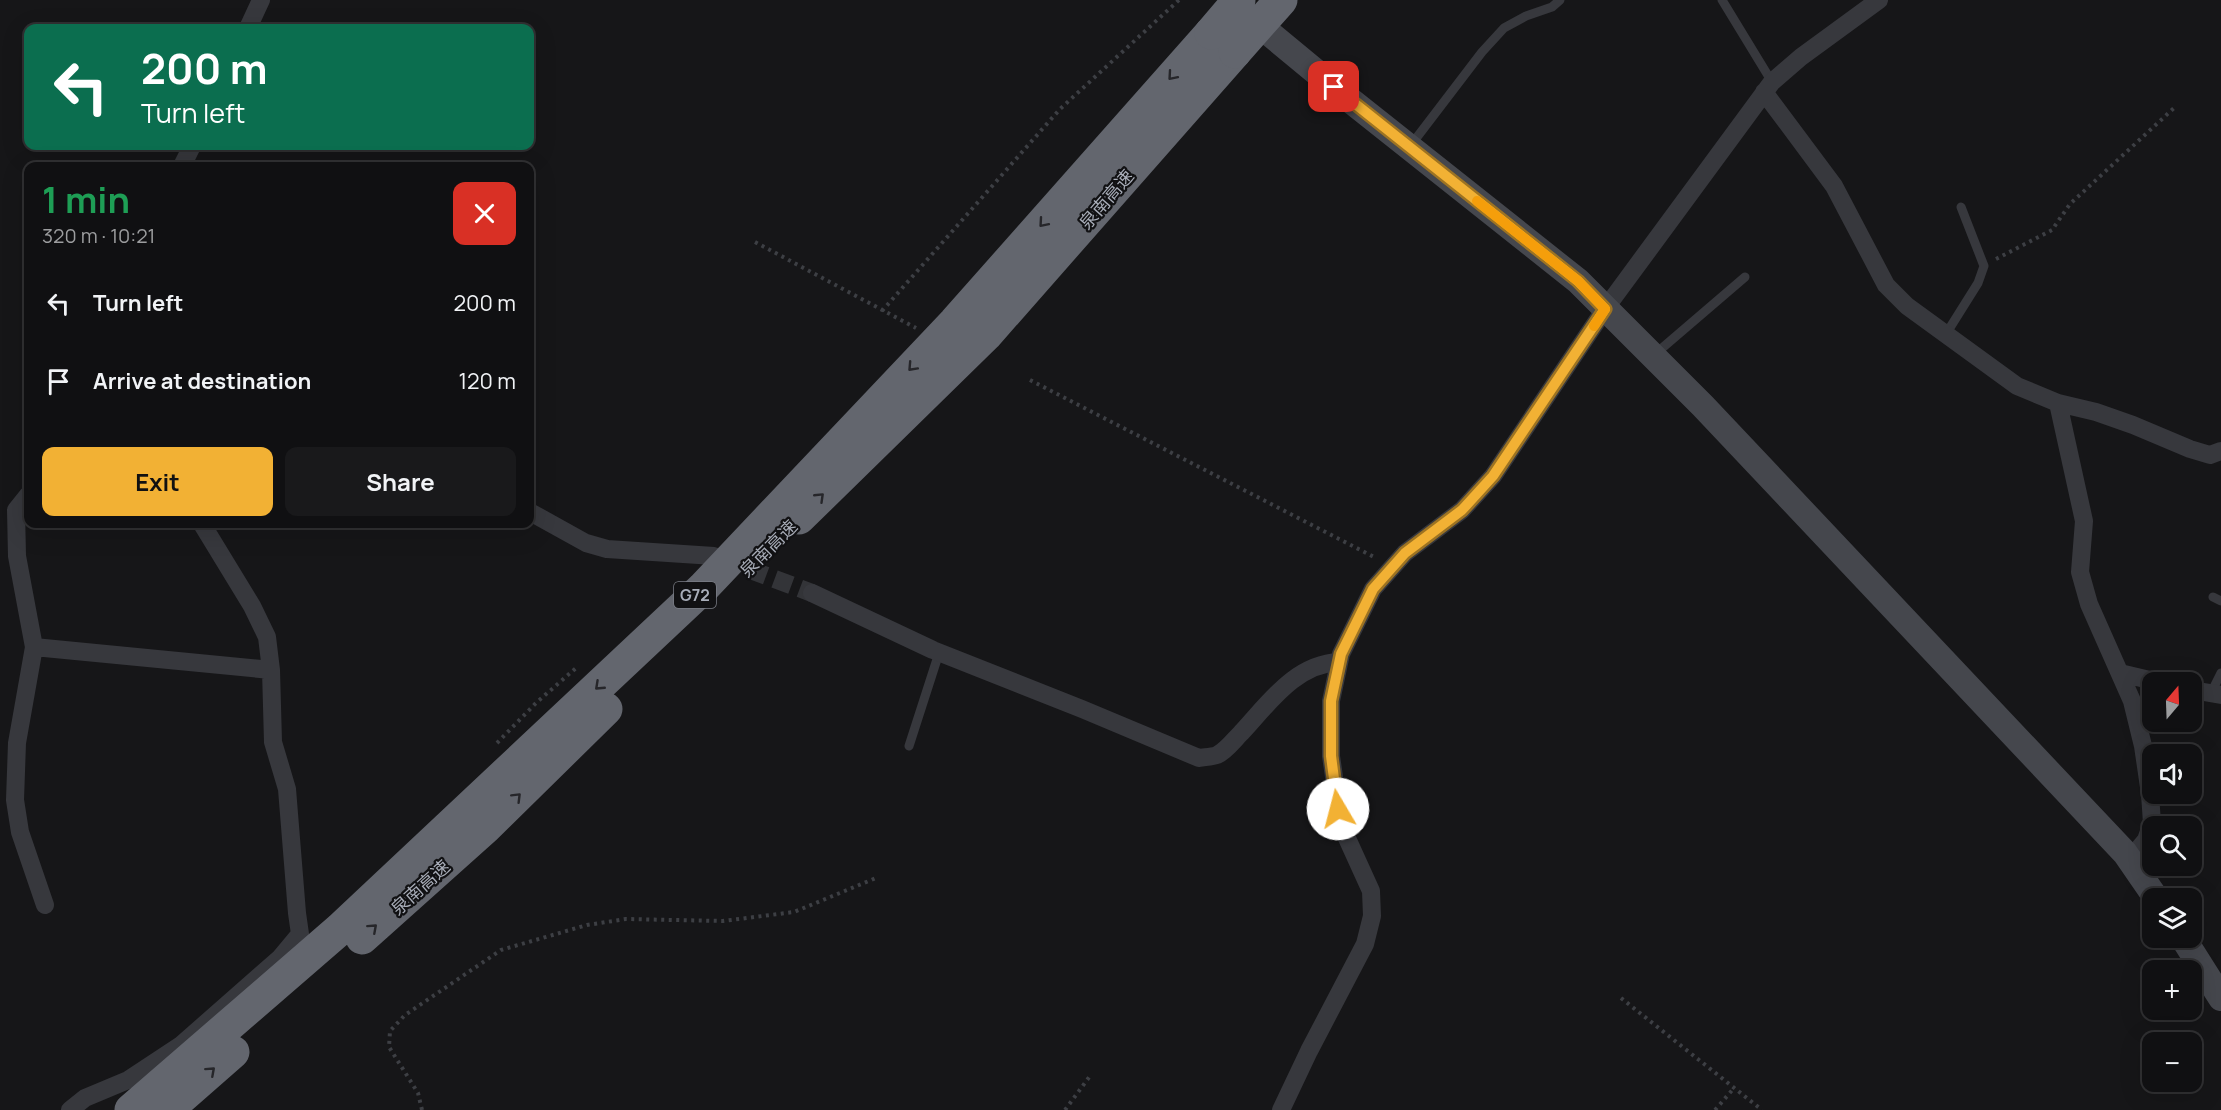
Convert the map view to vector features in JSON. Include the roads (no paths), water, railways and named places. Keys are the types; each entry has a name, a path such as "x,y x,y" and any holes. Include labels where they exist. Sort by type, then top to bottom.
{"highway":[{"name":"泉南高速","path":"167,1110 485,828 986,335 1223,42 1239,0"},
{"name":"泉南高速","path":"131,1110 340,929 703,588 1223,42 1281,0"}],"street":[{"path":"250,24 261,0"},
{"path":"1230,0 1409,147 1578,281 1703,406 2130,859 2149,888"},
{"path":"1281,1110 1365,944 1371,916 1371,891 1341,825 1331,756 1331,701 1341,654 1373,589 1405,553 1462,510 1493,476 1605,309 1768,87 1801,57 1879,0"},
{"path":"1768,87 1834,186 1886,285 1907,306 2017,386 2058,403 2096,412 2210,455 2221,452"},
{"path":"2058,403 2084,521 2080,572 2089,604 2132,701 2143,746 2152,823 2146,840 2130,859"},
{"path":"20,502 16,556 34,647 17,743 15,800 20,832 45,905"},
{"path":"534,514 586,543 607,549 714,556"},
{"path":"70,1110 85,1098 128,1080 181,1045 280,958 300,934 286,789 273,741 272,670 267,637 252,606 204,528"},
{"path":"812,593 939,653 1199,758 1217,755 1232,743 1287,684 1311,667 1325,662 1339,662"},
{"path":"34,647 272,670"},
{"path":"2120,674 2142,679"},
{"path":"2189,948 2221,998"}],"lane":[{"path":"1409,147 1482,52 1504,28 1526,16 1552,7 1560,0"},
{"path":"1722,0 1768,87"},
{"path":"1946,334 1978,283 1984,266 1961,207"},
{"path":"1653,356 1744,277"},
{"path":"909,746 939,653"},
{"path":"2216,694 2221,673"}],"tunnel":[{"path":"724,560 812,593"}]}
